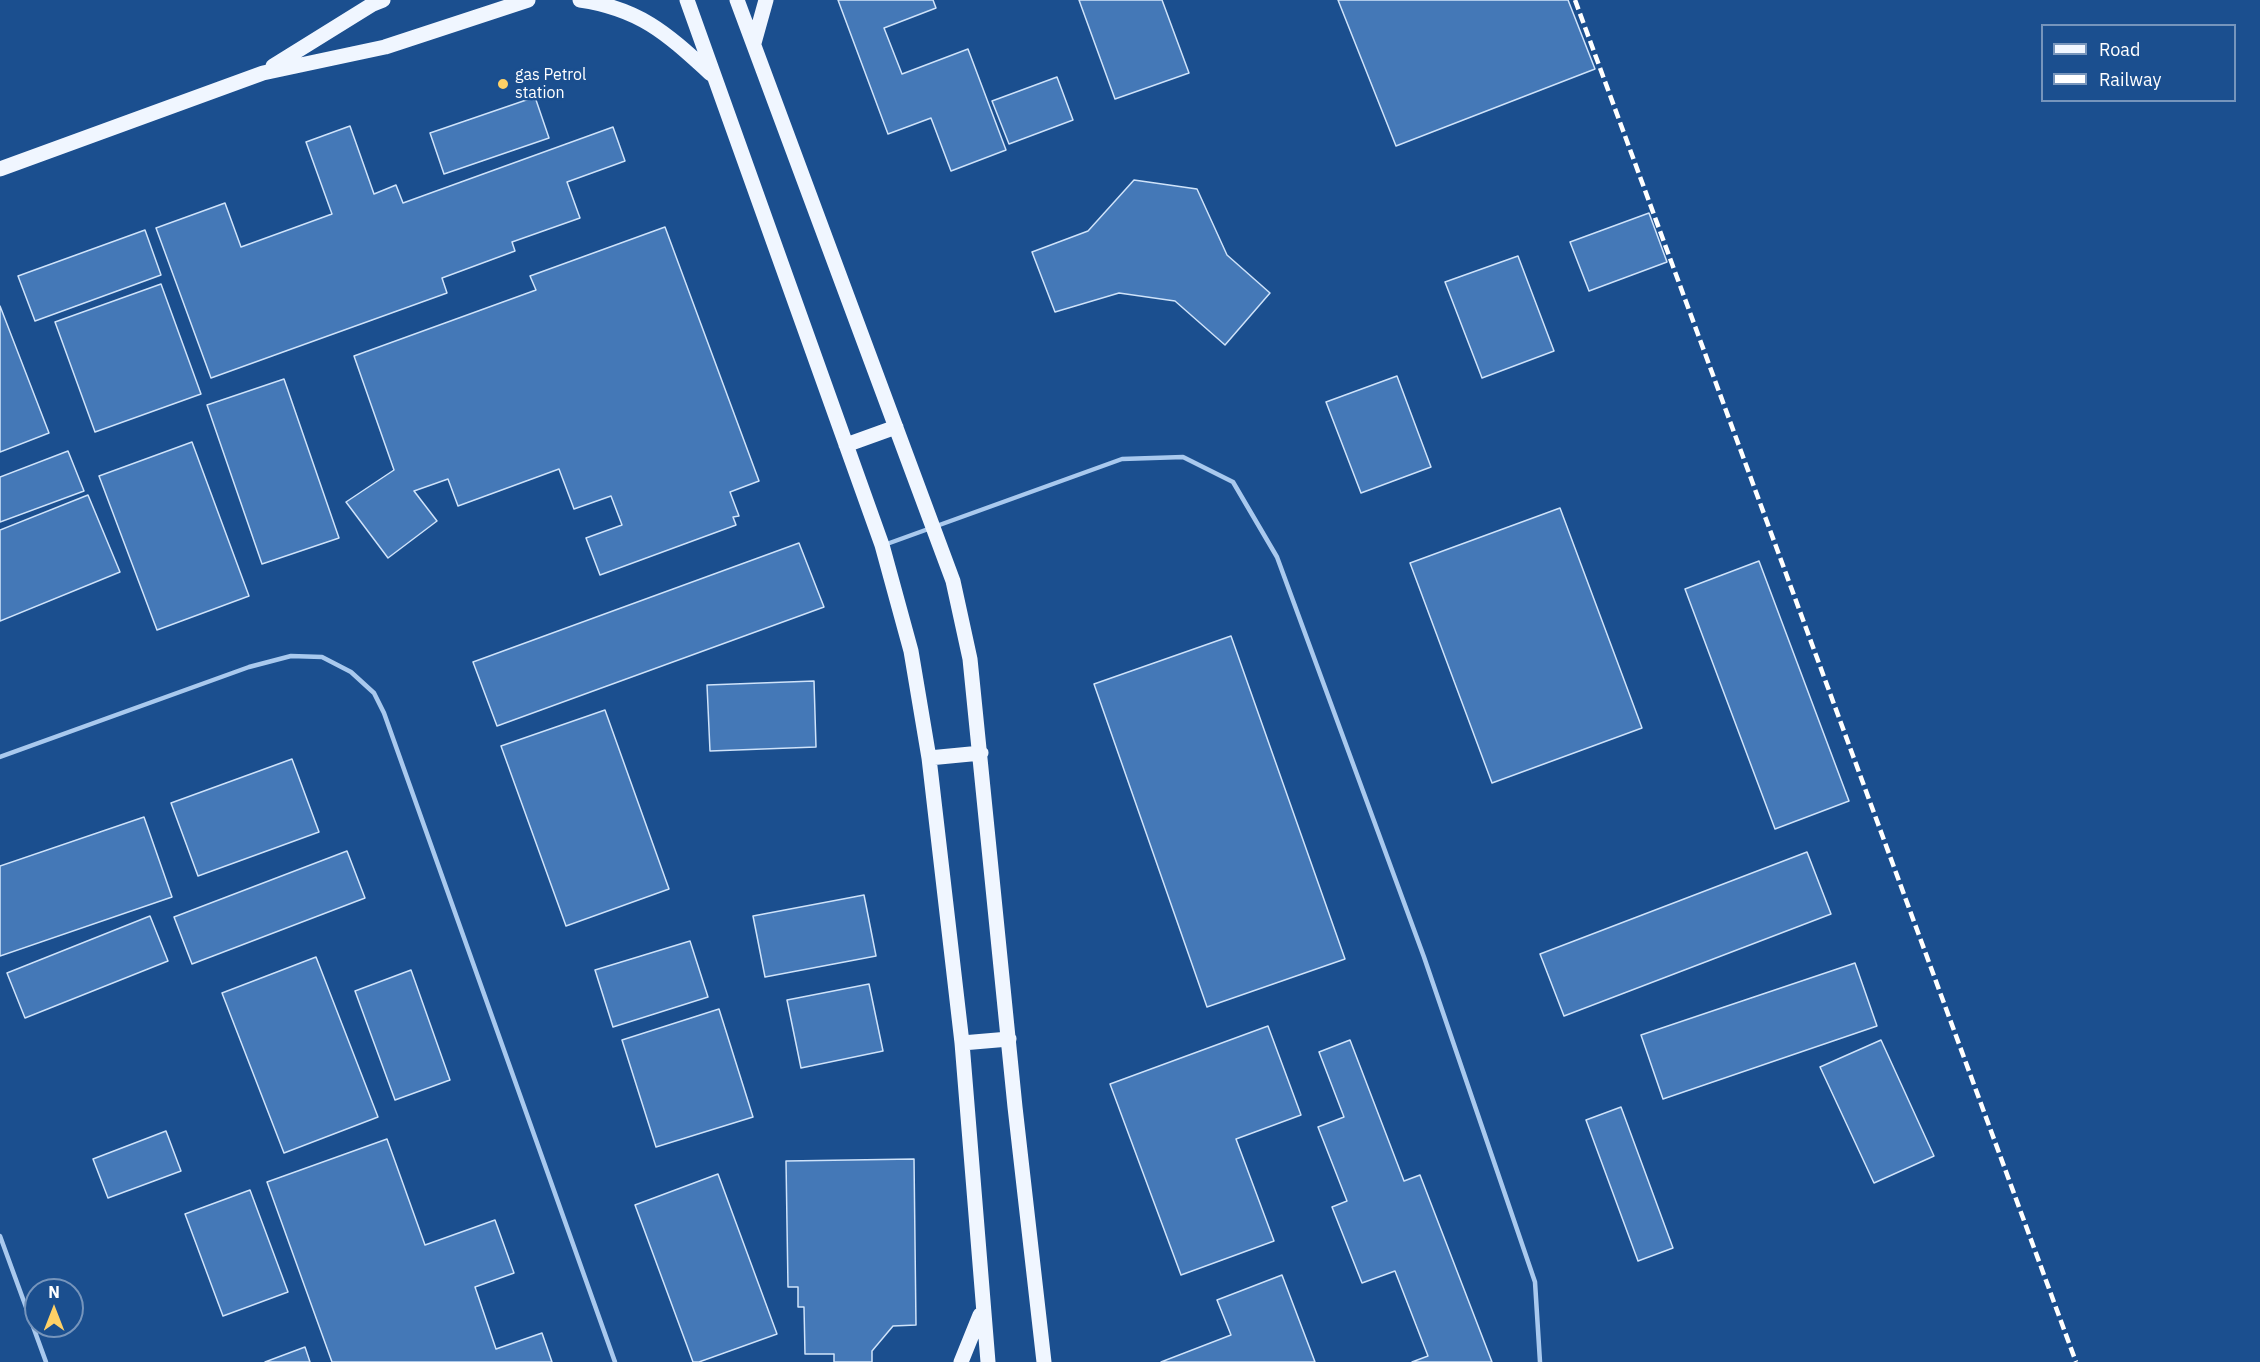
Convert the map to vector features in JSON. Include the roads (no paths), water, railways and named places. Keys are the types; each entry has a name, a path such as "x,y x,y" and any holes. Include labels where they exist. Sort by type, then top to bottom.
{"main road":[{"path":"262,73 383,0"},
{"path":"0,169 262,73 385,47 528,0"},
{"path":"580,0 606,4 645,19 669,35 713,76"},
{"path":"687,0 882,545 911,651 929,758 962,1043 987,1362"},
{"path":"737,0 953,581 970,659 981,753 1044,1362"},
{"path":"754,43 766,0"},
{"path":"846,445 896,427"},
{"path":"929,758 981,753"},
{"path":"962,1043 1009,1039"},
{"path":"961,1362 982,1311"}],"lane":[{"path":"882,545 1122,459 1183,457 1233,482 1277,557 1424,957 1536,1282 1540,1362"},
{"path":"0,757 249,667 291,656 322,657 351,672 374,693 384,714 615,1362"},
{"path":"0,1236 46,1362"}],"railway":[{"path":"1575,0 2076,1362"}],"place":[{"name":"gas Petrol station","path":"503,84"}]}
